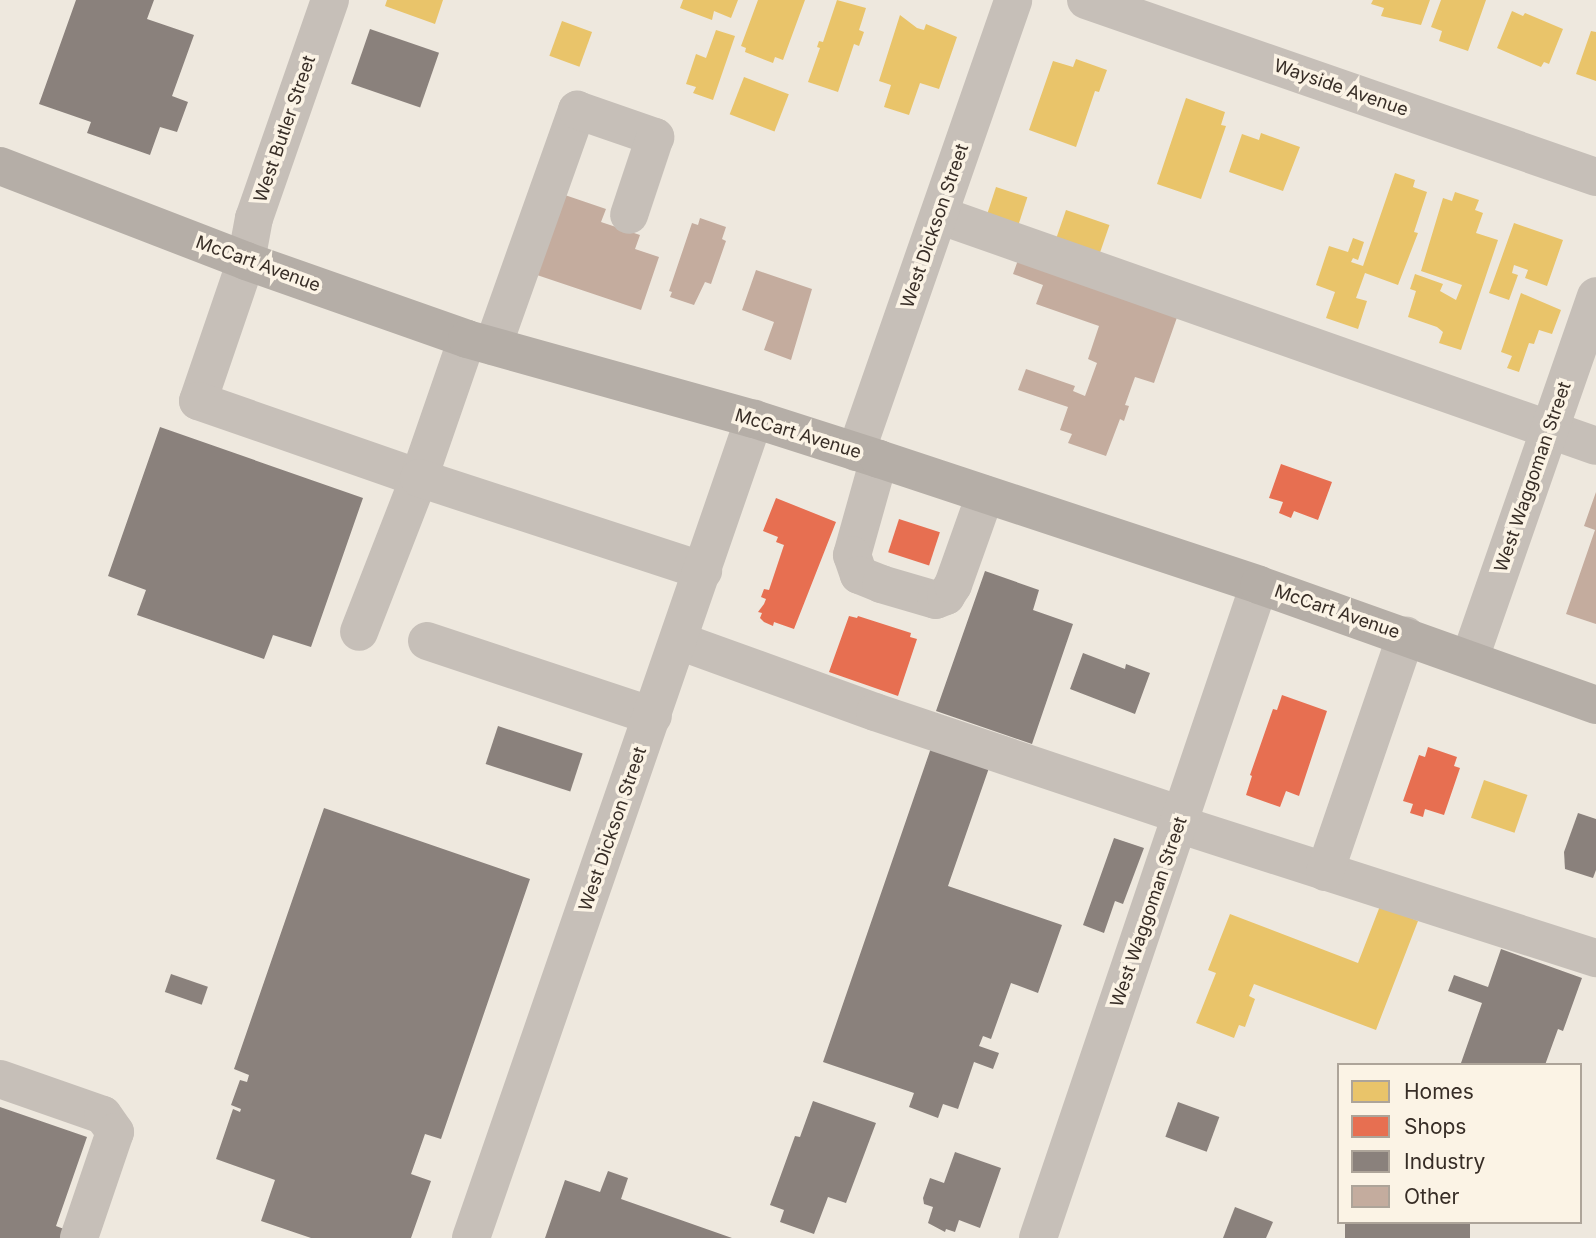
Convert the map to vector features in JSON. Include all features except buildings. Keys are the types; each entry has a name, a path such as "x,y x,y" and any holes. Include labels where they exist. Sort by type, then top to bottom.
{"main road":[{"name":"McCart Avenue","path":"0,166 246,261 480,343 754,419 1259,585 1596,705"}],"street":[{"name":"West Butler Street","path":"330,0 254,218 246,261 198,401 419,478"},
{"name":"West Dickson Street","path":"985,495 953,585 946,596 936,600 859,575 852,555 868,456 939,215 1013,0"},
{"name":"Wayside Avenue","path":"1086,0 1596,177"},
{"path":"359,632 419,478 480,343 577,110 655,137 629,215"},
{"path":"939,215 1596,446"},
{"name":"West Waggoman Street","path":"1470,658 1596,296"},
{"name":"West Dickson Street","path":"471,1238 754,419"},
{"path":"419,478 703,571"},
{"name":"West Waggoman Street","path":"1038,1238 1259,585"},
{"path":"1325,872 1406,636"},
{"path":"426,641 653,716"},
{"path":"679,641 1325,872 1596,958"},
{"path":"0,1079 103,1115 116,1132 79,1238"}]}
